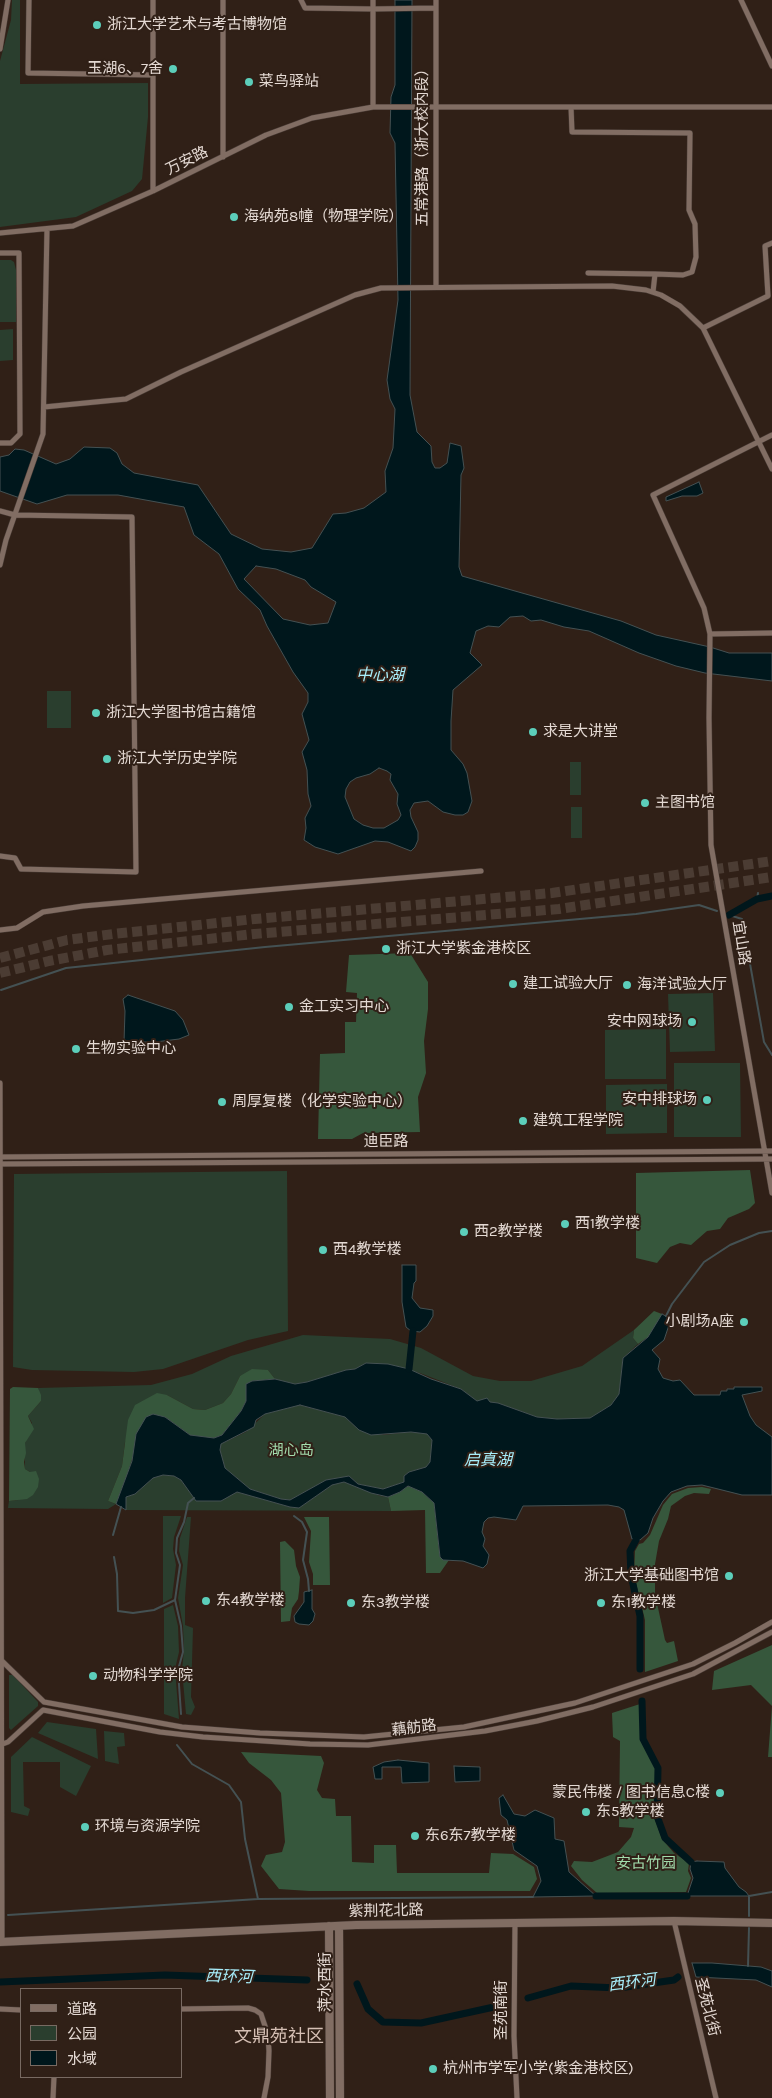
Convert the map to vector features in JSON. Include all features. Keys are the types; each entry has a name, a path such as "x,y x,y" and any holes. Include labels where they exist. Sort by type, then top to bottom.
{"main road":[{"name":"紫荆花北路","path":"1,1942 329,1926 516,1922 674,1921 772,1923"},
{"name":"萍水西街","path":"329,1926 330,2098"},
{"name":"萍水西街","path":"339,1926 340,2098"}],"street":[{"path":"0,49 8,0"},
{"path":"29,0 28,73 153,75"},
{"path":"153,0 153,191"},
{"path":"222,158 223,0"},
{"path":"301,0 305,8 436,8"},
{"path":"373,0 373,107"},
{"name":"五常港路（浙大校内段）","path":"436,0 436,287"},
{"path":"741,0 772,66"},
{"name":"万安路","path":"0,233 73,226 153,191 266,135 312,118 373,107 772,108"},
{"path":"571,107 572,132 690,133 689,210 695,224 696,257 692,272 683,275 588,273"},
{"path":"0,565 43,434 48,229"},
{"path":"703,328 768,296 765,246 772,243"},
{"path":"0,253 19,253 20,405 20,434 10,443 0,443"},
{"path":"653,292 655,274"},
{"path":"44,407 126,399 181,372 355,296 389,287 612,286 653,292 680,306 703,328 772,469"},
{"path":"759,442 772,435"},
{"name":"宜山路","path":"759,442 652,495 704,608 710,637 708,695 711,845 765,1152 769,1160 772,1194"},
{"path":"0,511 15,515 132,517 136,872 21,869 14,858 0,856"},
{"path":"710,637 772,633"},
{"path":"0,930 16,928 43,912 83,906 481,871"},
{"path":"0,1084 1,1942"},
{"name":"迪臣路","path":"0,1157 772,1151"},
{"name":"迪臣路","path":"1,1164 769,1160"},
{"name":"藕舫路","path":"0,1659 44,1702 160,1724 260,1733 364,1737 464,1727 568,1705 693,1664 772,1622"},
{"name":"藕舫路","path":"1,1745 43,1710 160,1732 243,1741 368,1745 424,1739 537,1721 601,1704 693,1674 772,1632"},
{"name":"圣苑北街","path":"674,1921 716,2098"},
{"name":"圣苑南街","path":"516,1922 514,2036 517,2098"},
{"path":"182,2009 248,2008 261,2014 268,2035 269,2051 268,2077 264,2098"},
{"path":"0,2009 20,2010"},
{"path":"53,2098 54,2078"}],"green space":[{"path":"12,0 20,0 20,84 148,83 148,117 142,179 132,191 76,217 0,227 0,61 11,20"},
{"path":"0,260 11,260 14,262 16,270 16,322 0,322"},
{"path":"13,329 13,360 0,361 0,330"},
{"path":"47,691 71,691 71,728 47,728"},
{"path":"570,762 581,762 581,795 570,795"},
{"path":"571,807 582,807 582,838 571,838"},
{"path":"410,953 428,982 428,1009 424,1041 426,1073 418,1097 420,1132 363,1133 352,1139 318,1139 320,1054 345,1053 345,1022 356,1022 357,993 346,992 349,955"},
{"name":"安中网球场","path":"713,993 715,1051 670,1052 668,994"},
{"path":"666,1029 666,1079 605,1079 605,1030"},
{"name":"安中排球场","path":"674,1063 740,1063 741,1137 674,1137"},
{"path":"667,1084 667,1133 606,1134 606,1085"},
{"path":"750,1170 755,1203 749,1209 728,1218 720,1229 707,1231 691,1245 680,1243 670,1247 657,1263 636,1258 636,1173"},
{"path":"287,1171 288,1331 248,1340 163,1369 134,1372 32,1370 13,1367 14,1174"},
{"path":"654,1311 662,1314 661,1318 648,1337 638,1344 633,1338 634,1330"},
{"path":"634,1330 633,1338 638,1344 623,1358 619,1394 611,1405 590,1418 557,1419 537,1417 498,1403 477,1401 461,1389 420,1373 366,1363 355,1369 295,1384 275,1379 268,1370 240,1376 231,1394 223,1403 205,1410 193,1409 167,1395 125,1442 122,1466 108,1501 116,1504 108,1509 8,1508 9,1501 18,1500 30,1472 25,1469 25,1443 32,1423 28,1416 41,1401 38,1388 151,1385 192,1374 231,1356 303,1335 390,1339 421,1348 473,1376 500,1381 531,1381 582,1366"},
{"path":"252,1369 268,1370 275,1379 252,1381 246,1391 246,1401 241,1411 222,1435 206,1438 190,1435 165,1417 134,1446 134,1453 116,1504 108,1501 122,1466 128,1420 135,1405 157,1393 167,1395 193,1409 205,1410 223,1403 231,1394 240,1376"},
{"path":"13,1387 38,1388 41,1395 41,1401 28,1416 34,1429 25,1443 26,1453 24,1462 25,1469 30,1472 36,1471 39,1479 38,1487 33,1495 27,1499 9,1501 10,1389"},
{"name":"湖心岛","path":"299,1405 345,1417 359,1430 383,1435 411,1432 427,1434 432,1440 430,1462 426,1467 409,1472 404,1476 404,1482 383,1489 358,1484 349,1476 326,1480 290,1500 250,1489 225,1468 220,1450 221,1444 246,1432 265,1414"},
{"path":"163,1475 174,1476 181,1480 194,1498 207,1501 221,1501 237,1492 299,1508 332,1485 344,1482 380,1496 388,1497 391,1511 126,1510 126,1497 135,1494 153,1478"},
{"path":"408,1486 422,1492 434,1503 439,1550 443,1560 449,1560 440,1573 426,1573 425,1510 391,1511 388,1497"},
{"path":"702,1487 711,1489 709,1494 694,1493 685,1496 671,1506 659,1541 655,1564 655,1594 665,1640 667,1643 674,1641 678,1661 645,1672 645,1620 634,1575 635,1551 639,1544 643,1543 650,1535 663,1505 672,1494 688,1488"},
{"path":"163,1516 181,1516 174,1537 173,1549 176,1565 172,1598 163,1603"},
{"path":"187,1517 191,1517 185,1625 193,1628 191,1697 195,1707 191,1715 186,1714 182,1670 184,1650 183,1626 178,1598 183,1565 179,1551 180,1538"},
{"path":"304,1517 329,1517 330,1585 313,1585 313,1574 309,1562 311,1531"},
{"path":"285,1541 294,1550 296,1566 300,1577 298,1599 292,1608 290,1621 281,1622 280,1542"},
{"path":"173,1605 178,1626 179,1652 175,1669 179,1719 164,1714 164,1609"},
{"path":"772,1645 772,1706 751,1685 712,1690 714,1671"},
{"path":"9,1675 13,1675 38,1702 38,1706 11,1730 9,1728"},
{"name":"安古竹园","path":"640,1704 640,1739 656,1769 654,1817 662,1839 674,1853 689,1863 688,1871 691,1878 686,1892 597,1893 582,1880 571,1866 574,1861 592,1862 618,1852 631,1837 634,1828 619,1827 620,1741 613,1737 612,1713"},
{"path":"772,1706 772,1757 768,1757"},
{"path":"47,1722 96,1729 98,1759 38,1733"},
{"path":"104,1731 124,1733 125,1746 117,1747 119,1764 105,1761"},
{"path":"32,1737 91,1766 76,1796 60,1787 60,1762 23,1762 24,1806 30,1809 28,1816 11,1812 11,1757"},
{"path":"241,1752 321,1756 324,1763 317,1790 322,1798 335,1799 336,1816 351,1816 352,1862 374,1863 374,1845 396,1845 397,1873 489,1873 491,1853 513,1854 534,1867 537,1879 530,1891 309,1891 279,1889 261,1866 266,1855 282,1852 285,1842 281,1793 271,1780 249,1763"}],"water":[{"name":"中心湖","path":"395,0 412,0 410,395 417,432 431,446 432,462 435,468 440,468 447,463 450,443 461,446 464,468 461,475 459,567 462,576 621,621 656,635 729,653 772,653 772,681 705,673 676,666 639,653 589,631 564,627 541,620 531,621 523,616 510,617 499,627 488,626 476,631 470,653 482,665 453,690 451,750 463,764 467,773 472,801 468,812 463,815 455,815 443,812 428,801 414,803 410,810 418,832 418,840 411,851 388,842 375,841 338,854 315,847 304,840 305,818 311,806 308,794 307,770 302,752 309,740 302,714 308,702 308,693 293,672 260,610 238,589 219,554 194,535 184,507 118,495 67,495 37,504 0,491 0,457 9,455 15,449 24,450 56,464 70,459 84,447 110,448 117,453 122,464 134,473 198,485 231,534 262,549 291,552 312,548 333,514 364,508 386,492 385,471 393,448 395,409 390,399 387,380 398,300 395,143 390,133 391,97 395,85","holes":["256,566 276,569 305,580 311,587 336,602 328,623 310,625 283,619 244,579","379,768 391,774 390,780 398,794 397,804 401,815 398,820 384,828 373,828 363,825 354,819 345,797 346,789 350,782"]},
{"path":"699,482 703,493 697,496 682,496 666,501 666,497"},
{"path":"128,995 175,1011 183,1020 189,1035 179,1039 155,1042 124,1042 125,1011 123,999"},
{"path":"402,1265 416,1265 416,1281 412,1298 420,1308 433,1310 433,1316 427,1326 420,1332 411,1331 406,1327 402,1302"},
{"name":"启真湖","path":"662,1314 671,1319 664,1340 652,1350 660,1359 658,1369 663,1378 673,1381 680,1380 694,1395 720,1395 721,1391 734,1389 734,1387 762,1387 762,1391 742,1395 750,1416 756,1425 772,1437 772,1495 742,1495 702,1485 687,1486 671,1492 663,1501 653,1518 648,1533 640,1540 632,1539 624,1510 619,1507 608,1505 523,1506 516,1520 494,1517 488,1518 484,1522 482,1532 485,1539 483,1546 489,1555 487,1564 483,1568 463,1561 443,1560 440,1557 434,1503 422,1492 408,1486 388,1497 371,1493 344,1482 332,1485 299,1508 237,1492 221,1501 196,1501 181,1480 174,1476 163,1475 153,1478 135,1494 126,1497 126,1510 116,1504 132,1461 136,1434 146,1417 153,1414 165,1417 190,1435 214,1438 222,1435 241,1411 246,1401 246,1384 252,1381 275,1379 295,1384 355,1369 366,1363 388,1364 409,1369 461,1389 477,1401 487,1398 490,1402 537,1417 557,1419 590,1418 611,1405 619,1394 623,1358 648,1337","holes":["300,1405 345,1417 359,1430 371,1435 411,1432 427,1434 432,1440 430,1462 426,1467 409,1472 404,1476 404,1482 383,1489 358,1484 349,1476 326,1480 290,1500 250,1489 225,1468 220,1450 221,1444 254,1427 256,1420 265,1414"]},
{"path":"312,1590 312,1609 315,1614 313,1621 309,1625 299,1624 295,1622 294,1616 304,1602 304,1592"},
{"path":"398,1760 429,1763 429,1782 402,1783 401,1767 382,1767 382,1779 375,1779 373,1767 384,1762"},
{"path":"454,1766 480,1767 480,1781 455,1782"},
{"path":"503,1795 514,1814 525,1816 535,1810 554,1818 555,1839 564,1841 569,1872 596,1896 533,1897 541,1881 537,1866 514,1850 507,1820 501,1815 499,1798"},
{"path":"691,1862 724,1862 725,1868 739,1887 749,1896 687,1896 693,1878 690,1869"},
{"path":"692,1963 761,1967 772,1971 772,1987 756,1980 696,1977"}],"waterway":[{"path":"757,899 758,893"},
{"path":"729,915 757,899 772,896"},
{"path":"1,990 66,968 265,947 636,914 699,905 717,911"},
{"path":"729,915 742,919 764,1042 772,1055"},
{"path":"666,1316 672,1304 704,1262 730,1245 759,1233 772,1231"},
{"path":"409,1369 413,1331"},
{"path":"181,1714 178,1670 183,1652 181,1626 175,1600 180,1565 176,1553 177,1538 184,1522 188,1503 194,1498"},
{"path":"113,1535 121,1507"},
{"path":"294,1516 302,1522 307,1532 303,1560 309,1591"},
{"path":"636,1540 630,1551 631,1575 640,1616 640,1669"},
{"path":"114,1557 117,1574 118,1611 133,1613 154,1610 175,1600"},
{"path":"642,1701 643,1739 658,1768 657,1816 665,1838 691,1862"},
{"path":"177,1745 192,1764 229,1785 241,1802 245,1839 258,1899"},
{"path":"749,1916 749,1896 772,1892"},
{"path":"596,1896 687,1896"},
{"path":"8,1915 258,1899 533,1897"},
{"path":"748,1966 749,1928"},
{"name":"西环河","path":"0,1982 165,1975 307,1980"},
{"name":"西环河","path":"528,1998 571,1986 619,1988 674,1980 678,1977"},
{"name":"西环河","path":"357,1984 368,2009 383,2022 421,2023 503,2005"}],"tunnel":[{"path":"0,958 67,940 113,934 255,919 552,893 772,861"},
{"path":"0,973 107,950 254,934 559,909 772,877"}],"place":[{"name":"浙江大学艺术与考古博物馆","path":"97,25"},
{"name":"玉湖6、7舍","path":"173,69"},
{"name":"菜鸟驿站","path":"249,82"},
{"name":"海纳苑8幢（物理学院）","path":"234,217"},
{"name":"浙江大学图书馆古籍馆","path":"96,713"},
{"name":"求是大讲堂","path":"533,732"},
{"name":"浙江大学历史学院","path":"107,759"},
{"name":"主图书馆","path":"645,803"},
{"name":"浙江大学紫金港校区","path":"386,949"},
{"name":"建工试验大厅","path":"513,984"},
{"name":"海洋试验大厅","path":"627,985"},
{"name":"金工实习中心","path":"289,1007"},
{"name":"安中网球场","path":"692,1022"},
{"name":"生物实验中心","path":"76,1049"},
{"name":"安中排球场","path":"707,1100"},
{"name":"周厚复楼（化学实验中心）","path":"222,1102"},
{"name":"建筑工程学院","path":"523,1121"},
{"name":"西1教学楼","path":"565,1224"},
{"name":"西2教学楼","path":"464,1232"},
{"name":"西4教学楼","path":"323,1250"},
{"name":"小剧场A座","path":"744,1322"},
{"name":"浙江大学基础图书馆","path":"729,1576"},
{"name":"东4教学楼","path":"206,1601"},
{"name":"东3教学楼","path":"351,1603"},
{"name":"东1教学楼","path":"601,1603"},
{"name":"动物科学学院","path":"93,1676"},
{"name":"蒙民伟楼 / 图书信息C楼","path":"720,1793"},
{"name":"东5教学楼","path":"586,1812"},
{"name":"环境与资源学院","path":"85,1827"},
{"name":"东6东7教学楼","path":"415,1836"},
{"name":"杭州市学军小学(紫金港校区)","path":"433,2069"}],"district":[{"name":"文鼎苑社区","path":"279,2037"}]}
